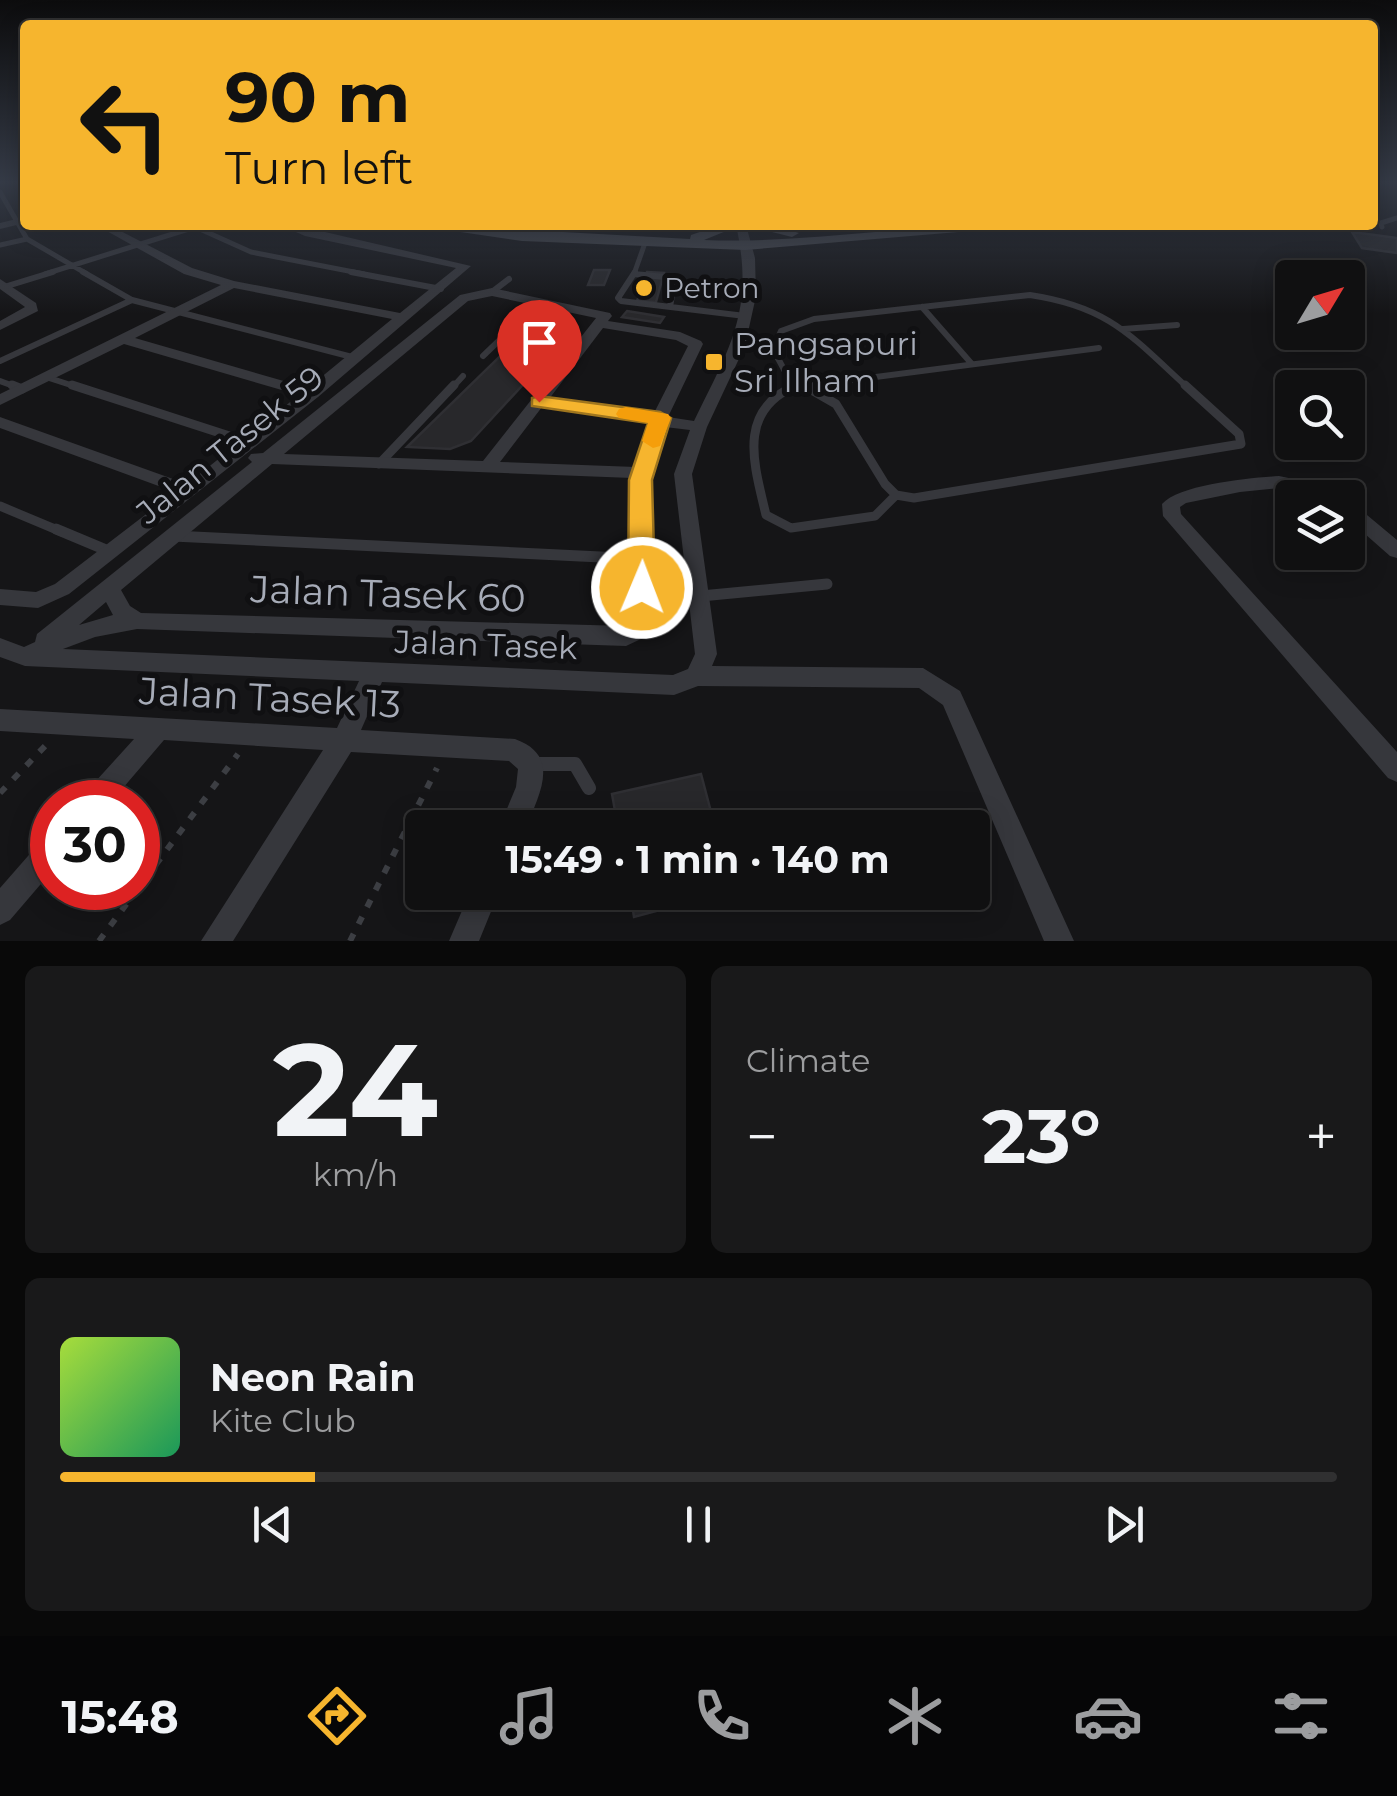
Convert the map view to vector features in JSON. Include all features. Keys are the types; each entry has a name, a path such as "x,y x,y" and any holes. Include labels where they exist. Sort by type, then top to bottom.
{"main road":[{"path":"469,230 645,243 849,230"},
{"path":"551,230 699,242 724,230"},
{"path":"746,239 818,240 935,230"}],"street":[{"path":"111,230 188,271 232,284 405,318"},
{"path":"0,598 38,600 62,590 189,491 250,452 313,394 463,272 465,266 302,230"},
{"path":"697,676 706,654 683,474 695,437 738,346 750,296 746,239"},
{"path":"0,400 232,284"},
{"path":"0,326 30,311 30,306 2,285"},
{"path":"486,293 605,316 486,469"},
{"name":"Jalan Tasek 59","path":"25,657 170,536 250,452 464,298 486,293"},
{"path":"602,324 680,336 696,344 660,418 643,473 643,559"},
{"path":"123,339 313,394"},
{"path":"660,418 712,401"},
{"path":"539,402 660,418 695,437"},
{"path":"0,422 189,491"},
{"path":"250,452 380,464 643,473"},
{"path":"1275,481 1180,498 1170,504 1172,516 1397,770"},
{"path":"1365,523 1397,550"},
{"name":"Jalan Tasek 60","path":"25,657 82,630 112,622 137,621 626,637 635,632 641,616 643,559"},
{"path":"109,586 122,612 137,621"},
{"name":"Jalan Tasek","path":"0,646 25,657 674,684 697,676 923,678 952,698 1059,941"},
{"path":"216,941 344,740 374,673"},
{"name":"Jalan Tasek 13","path":"0,720 515,750 531,764"},
{"path":"113,780 158,729"},
{"path":"519,810 529,787 531,764"},
{"path":"0,910 30,875"},
{"path":"464,941 477,910"}],"lane":[{"path":"24,230 27,239 132,300 356,358"},
{"path":"2,285 184,230"},
{"path":"204,230 251,252 441,290"},
{"path":"0,245 27,239"},
{"path":"645,243 634,274 618,298 620,301 745,316"},
{"path":"634,274 674,278 670,307"},
{"path":"486,293 509,280"},
{"path":"1030,295 1092,309 1123,329 1239,434 1241,444 914,498 896,495 885,484 836,404 788,377 773,349 782,331 814,319 1030,295"},
{"path":"0,360 132,300"},
{"path":"482,356 539,302"},
{"path":"922,307 971,363"},
{"path":"1123,329 1178,325"},
{"path":"738,346 773,349"},
{"path":"896,495 875,516 791,528 766,515 752,444 763,406 782,389 798,385 1099,348"},
{"path":"380,464 463,376"},
{"path":"46,377 250,452"},
{"path":"0,382 22,389"},
{"path":"0,506 111,552"},
{"path":"170,536 643,559"},
{"path":"698,596 827,584"},
{"path":"531,764 575,764 589,788"}],"path":[{"path":"0,792 67,724"},
{"path":"98,941 253,734"},
{"path":"350,941 448,746"}],"building":[{"path":"1352,232 1397,238 1397,253 1362,248"},
{"path":"594,270 610,270 604,285 588,285"},
{"path":"647,272 664,273 656,302 637,301"},
{"path":"627,311 664,317 660,323 622,317"},
{"path":"526,331 566,338 471,441 450,449 407,447"},
{"path":"701,774 711,810 615,810 612,794"},
{"path":"633,910 660,910 634,917"}],"slow traffic":[{"path":"626,414 660,418 653,441"}],"place":[{"name":"Petron","path":"644,288"},
{"name":"Pangsapuri Sri Ilham","path":"714,362"}],"route":[{"path":"539,402 660,418 640,480 642,588"}]}
